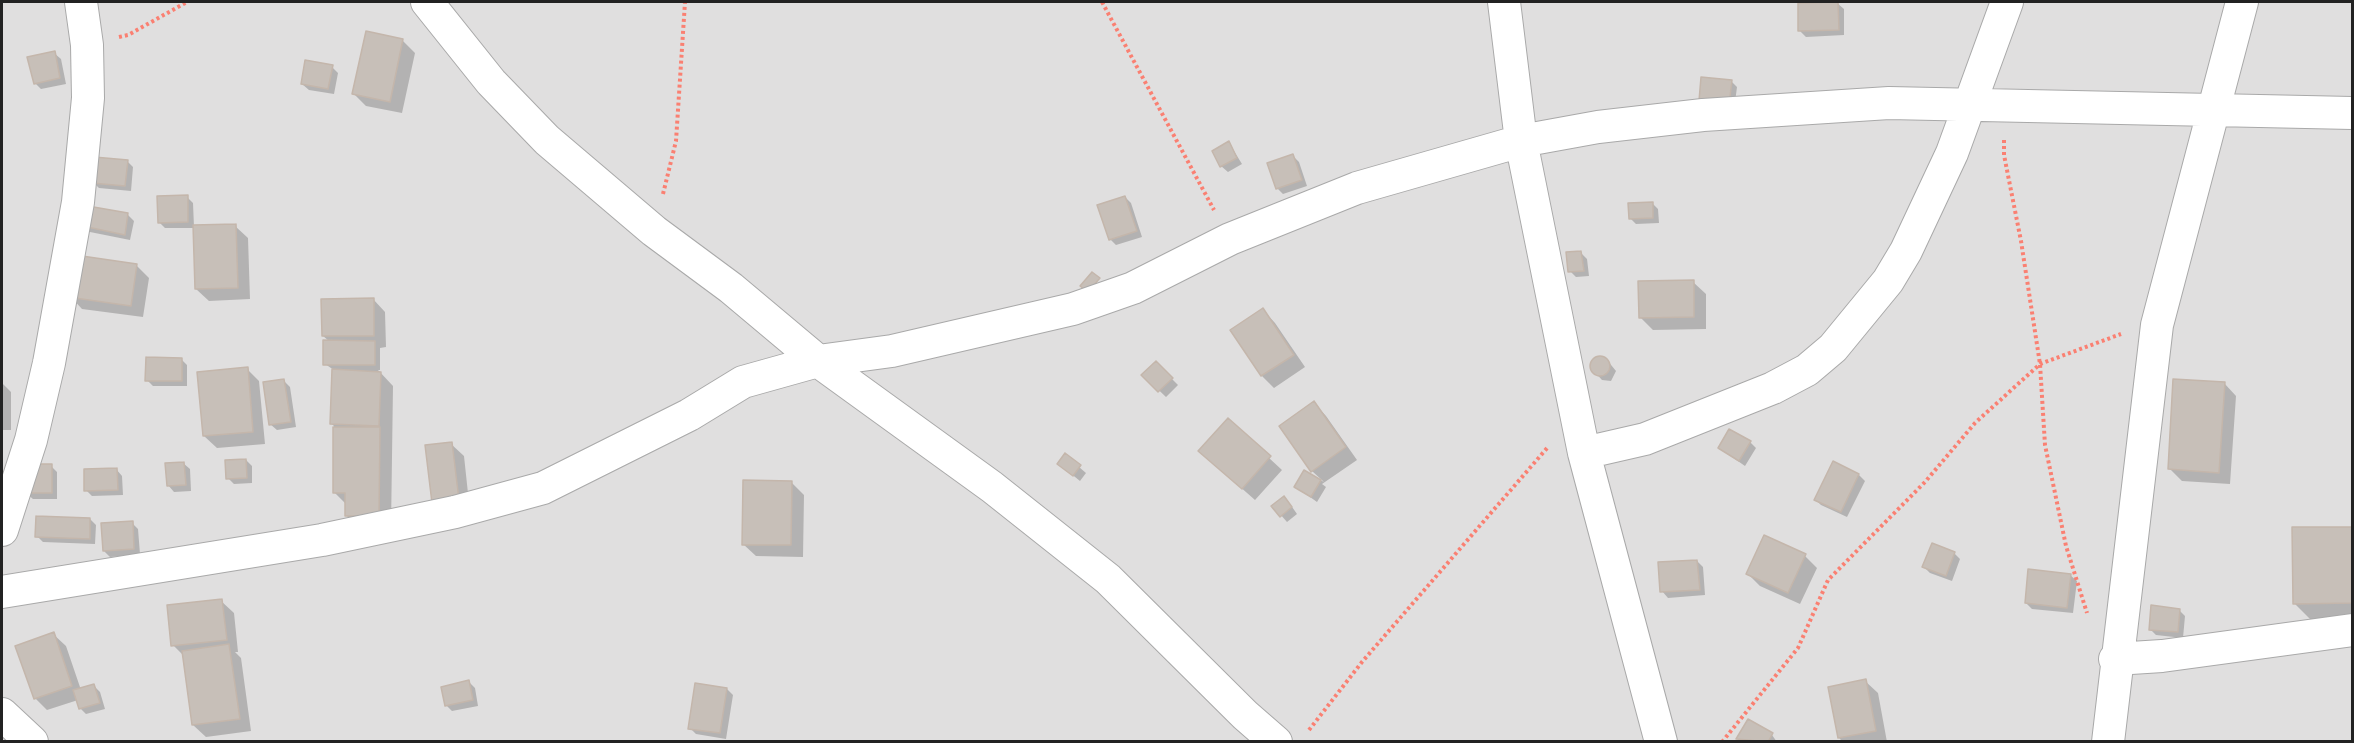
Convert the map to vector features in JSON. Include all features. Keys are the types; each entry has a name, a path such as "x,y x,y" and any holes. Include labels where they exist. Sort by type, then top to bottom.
{"street":[{"path":"2,530 31,440 49,363 72,236 88,98 87,45 81,2"},
{"path":"427,2 491,82 547,140 654,231 731,288 818,361 992,487 1108,579 1245,715 1276,741"},
{"path":"1504,2 1521,141 1584,453 1660,741"},
{"path":"1584,453 1645,439 1763,392 1808,370 1833,348 1888,282 1906,251 1952,153 2007,2"},
{"path":"2108,741 2115,659 2157,325 2215,112 2242,2"},
{"path":"2,592 322,540 455,512 543,488 689,416 743,382 818,361 892,351 1073,309 1133,288 1230,239 1357,188 1521,141 1598,127 1714,114 1889,103 2004,104 2215,112 2352,113"},
{"path":"2115,659 2162,656 2352,630"},
{"path":"2,714 32,741"}],"path":[{"path":"87,45 128,35 187,2"},
{"path":"654,231 676,141 685,2"},
{"path":"1102,2 1230,239"},
{"path":"2004,104 2004,155 2021,241 2040,364 2045,445 2066,546 2078,590 2092,626 2115,659"},
{"path":"1722,741 1798,648 1828,580 1925,482 1975,423 2040,364 2108,337 2157,325"},
{"path":"1307,733 1362,662 1576,415"}],"shaded area":[{"path":"2,2 2352,2 2352,741 2,741"}],"building":[{"path":"1838,2 1839,30 1798,31 1798,3"},
{"path":"366,31 403,39 390,102 352,94"},
{"path":"55,51 60,78 34,84 27,57"},
{"path":"305,60 333,65 328,89 301,84"},
{"path":"1701,77 1732,80 1729,105 1699,101"},
{"path":"1229,141 1237,158 1220,167 1212,151"},
{"path":"1293,154 1302,180 1276,189 1267,163"},
{"path":"94,157 128,160 125,186 92,183"},
{"path":"188,195 188,222 158,223 157,196"},
{"path":"1125,196 1137,231 1109,240 1097,205"},
{"path":"1653,202 1653,218 1629,219 1628,203"},
{"path":"82,205 128,213 125,235 78,225"},
{"path":"236,224 238,288 195,289 193,225"},
{"path":"1581,251 1584,271 1568,272 1566,252"},
{"path":"75,255 137,264 131,306 68,297"},
{"path":"1092,272 1100,278 1088,292 1080,286"},
{"path":"1694,280 1694,317 1639,318 1638,281"},
{"path":"374,298 374,336 322,336 321,299"},
{"path":"1263,308 1294,355 1261,376 1230,330"},
{"path":"323,340 375,341 375,365 323,365"},
{"path":"1596,356 1604,356 1610,362 1610,370 1604,376 1596,376 1590,370 1590,362"},
{"path":"146,357 182,358 182,381 145,381"},
{"path":"1156,361 1173,378 1158,392 1141,375"},
{"path":"248,367 253,432 203,436 197,372"},
{"path":"332,369 381,372 379,426 330,424"},
{"path":"284,379 291,422 269,425 263,382"},
{"path":"2173,379 2225,382 2219,473 2168,469"},
{"path":"1314,401 1346,447 1311,472 1279,426"},
{"path":"1228,418 1271,456 1242,489 1198,451"},
{"path":"333,427 380,427 379,516 345,516 345,493 333,493"},
{"path":"1729,429 1751,441 1739,461 1718,448"},
{"path":"452,442 459,500 432,503 425,445"},
{"path":"1065,453 1081,465 1073,476 1057,464"},
{"path":"246,459 247,478 226,479 225,460"},
{"path":"1833,461 1859,474 1841,512 1814,500"},
{"path":"184,462 186,485 167,486 165,463"},
{"path":"25,464 52,464 52,493 25,493"},
{"path":"117,468 118,490 84,491 84,469"},
{"path":"1304,470 1321,480 1311,497 1294,487"},
{"path":"743,480 792,481 791,545 742,545"},
{"path":"1284,496 1292,507 1280,517 1271,506"},
{"path":"36,516 90,518 90,539 35,537"},
{"path":"133,521 134,549 103,551 101,523"},
{"path":"2292,527 2352,527 2352,603 2293,604"},
{"path":"1764,535 1806,554 1788,593 1746,574"},
{"path":"1932,543 1955,552 1946,576 1922,567"},
{"path":"1697,560 1700,590 1660,592 1658,562"},
{"path":"2028,569 2071,574 2067,608 2025,603"},
{"path":"222,599 227,640 171,646 167,605"},
{"path":"2151,605 2180,609 2178,632 2149,630"},
{"path":"54,632 72,686 34,699 15,646"},
{"path":"229,644 240,719 192,725 182,651"},
{"path":"1866,679 1876,731 1838,738 1828,687"},
{"path":"469,680 473,700 445,706 441,687"},
{"path":"695,683 727,688 720,733 688,729"},
{"path":"94,684 100,703 79,709 73,690"},
{"path":"1748,719 1773,733 1768,742 1736,739"}]}
